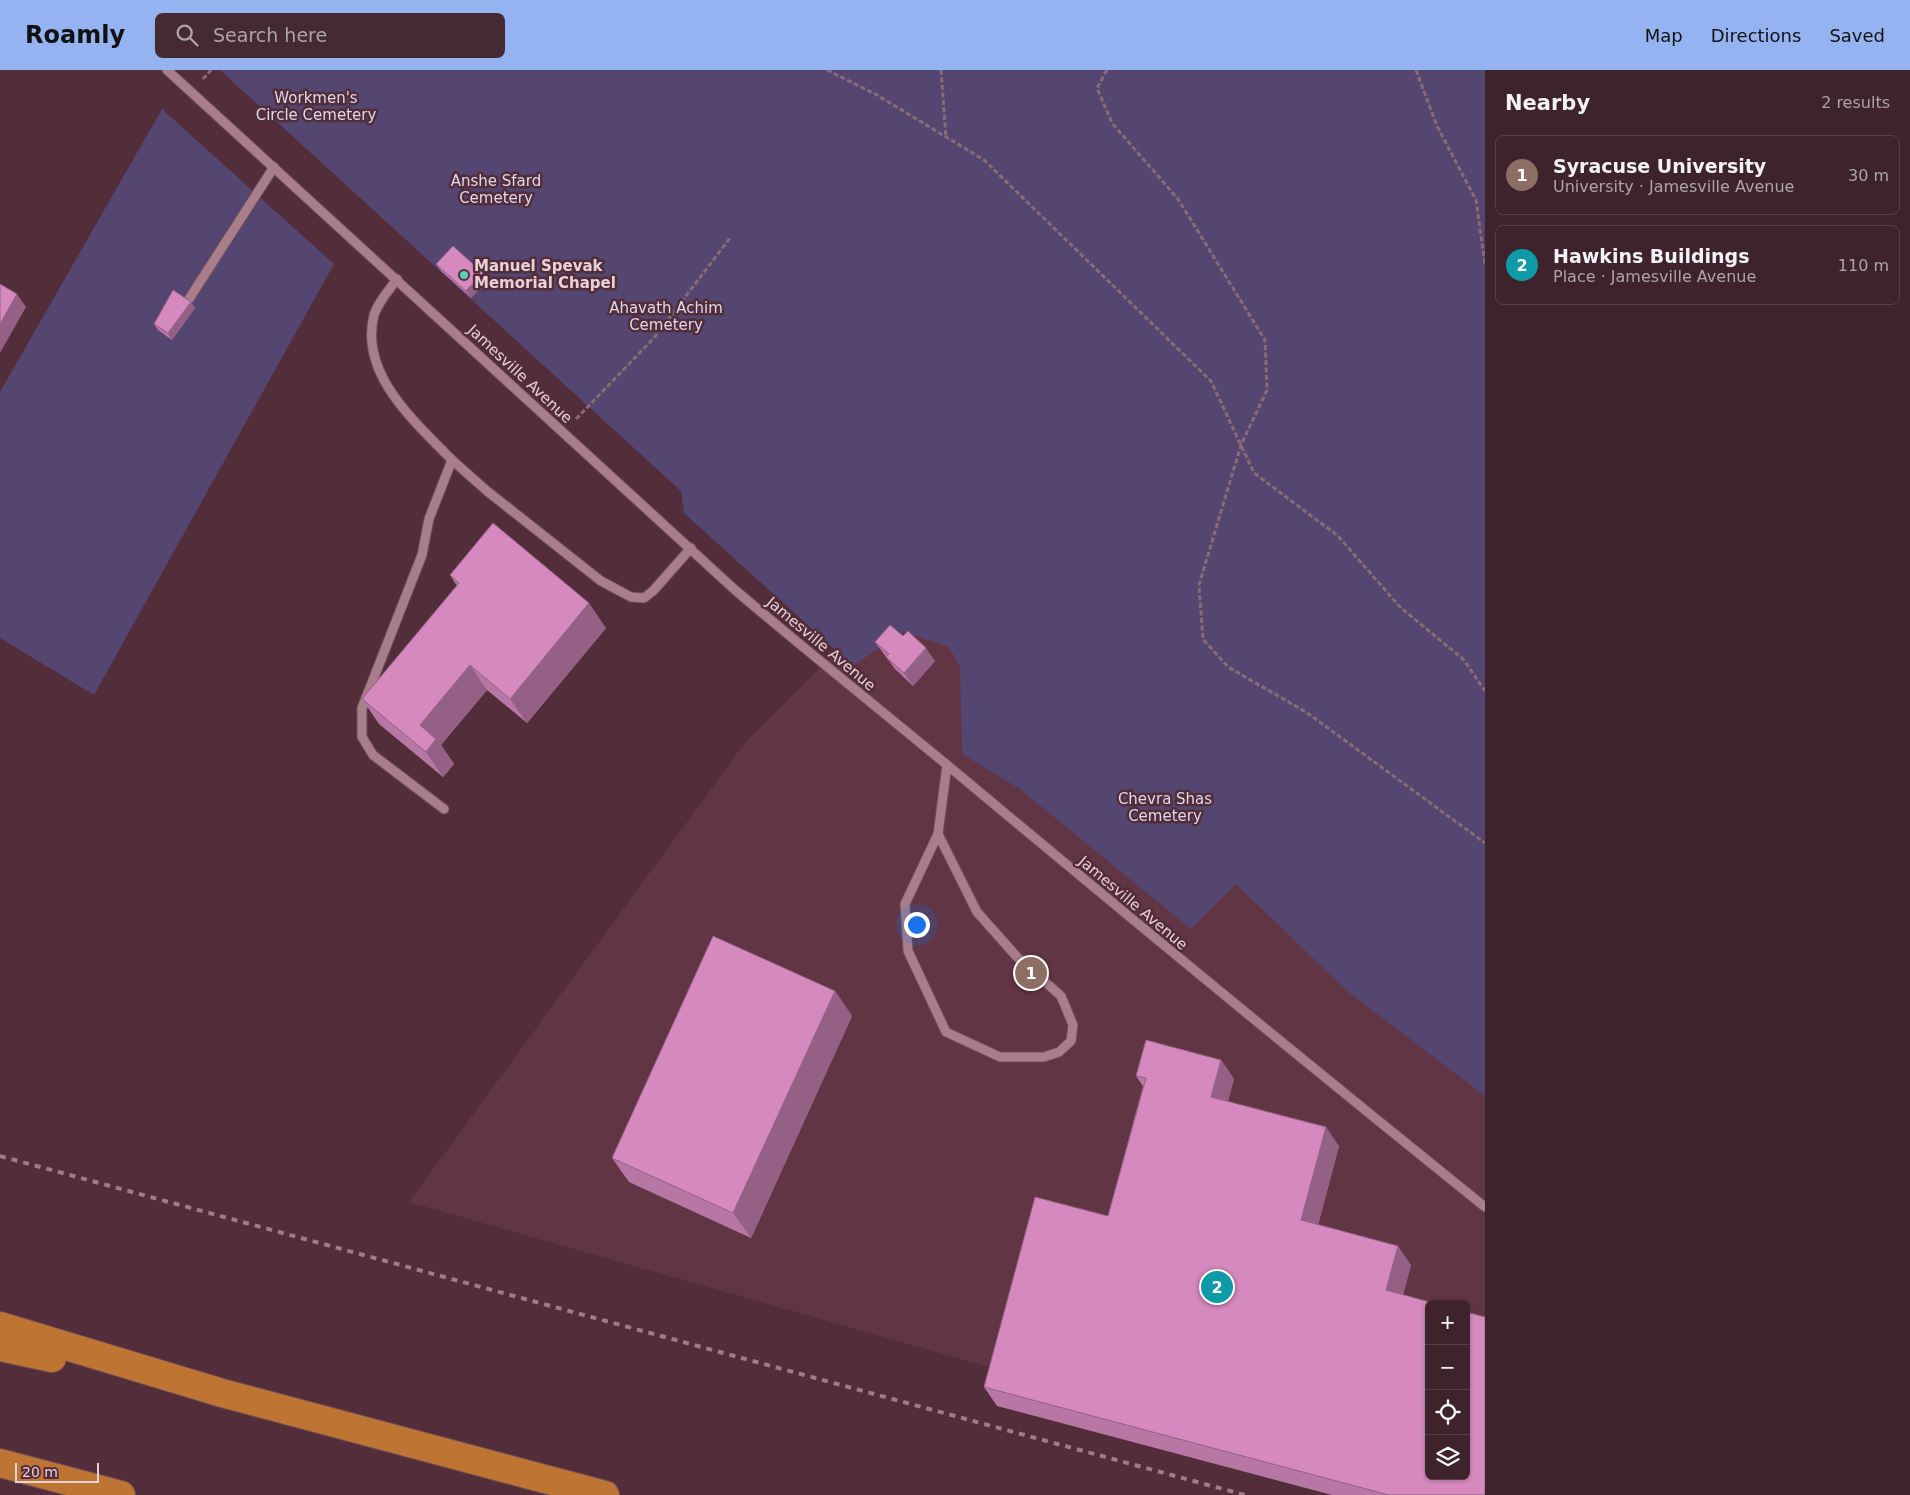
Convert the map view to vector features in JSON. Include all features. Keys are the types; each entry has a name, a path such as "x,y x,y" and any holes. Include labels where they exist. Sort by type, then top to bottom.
{"highway":[{"path":"0,1326 222,1393 605,1495"},
{"path":"0,1348 222,1393"},
{"path":"0,1464 121,1495"}],"street":[{"name":"Jamesville Avenue","path":"167,70 564,433 804,649 947,765 1110,903 1485,1207"},
{"path":"189,299 274,167"},
{"path":"397,279 375,312 370,336 376,364 405,412 452,460 487,491 601,581 631,597 644,598 653,591 691,548"},
{"path":"444,809 374,755 362,737 362,708 422,555 429,520 452,460"},
{"path":"938,834 977,912 1017,957 1062,996 1074,1025 1071,1041 1059,1052 1044,1057 1000,1056 946,1032 908,951 905,904 938,834 947,765"}],"path":[{"path":"827,70 877,95 984,160 1212,381 1254,473 1337,535 1400,607 1464,660 1485,691"},
{"path":"941,70 946,137"},
{"path":"1107,70 1097,88 1112,123 1178,199 1264,340 1267,390 1241,445 1200,585 1202,639 1228,667 1306,712 1485,843"},
{"path":"1416,70 1437,126 1476,200 1485,265"},
{"path":"564,433 654,338 730,238"}],"shaded area":[{"path":"1412,70 1485,70 1485,1495 1439,1495 409,1202 744,744"}],"green space":[{"path":"220,70 1485,70 1485,1096 1347,991 1236,884 1191,929 1020,789 962,754 960,666 948,646 903,632 853,666 684,513 681,491"},
{"path":"162,109 334,264 94,695 0,638 0,392"}],"building":[{"name":"Manuel Spevak Memorial Chapel","path":"453,246 483,273 466,291 436,264"},
{"path":"0,284 17,294 0,324"},
{"path":"173,290 191,302 168,333 154,324"},
{"path":"493,523 589,603 510,699 470,665 420,725 436,739 426,752 362,699 459,583 450,575"},
{"path":"890,625 903,636 908,631 926,648 904,673 886,657 889,654 875,642"},
{"path":"713,936 835,991 733,1213 612,1158"},
{"path":"1146,1040 1221,1060 1211,1097 1326,1127 1301,1220 1398,1246 1386,1290 1425,1301 1425,1480 1470,1480 1470,1313 1485,1317 1485,1495 1389,1495 984,1387 1035,1197 1108,1216 1146,1078 1136,1076"}],"railway":[{"path":"0,1156 1245,1495"}],"place":[{"name":"Manuel Spevak Memorial Chapel","path":"464,275"},
{"name":"Syracuse University","path":"1031,973"},
{"name":"Hawkins Buildings","path":"1217,1287"}],"park label":[{"name":"Workmen's Circle Cemetery","path":"316,106"},
{"name":"Anshe Sfard Cemetery","path":"496,190"},
{"name":"Ahavath Achim Cemetery","path":"666,316"},
{"name":"Chevra Shas Cemetery","path":"1165,808"}]}
